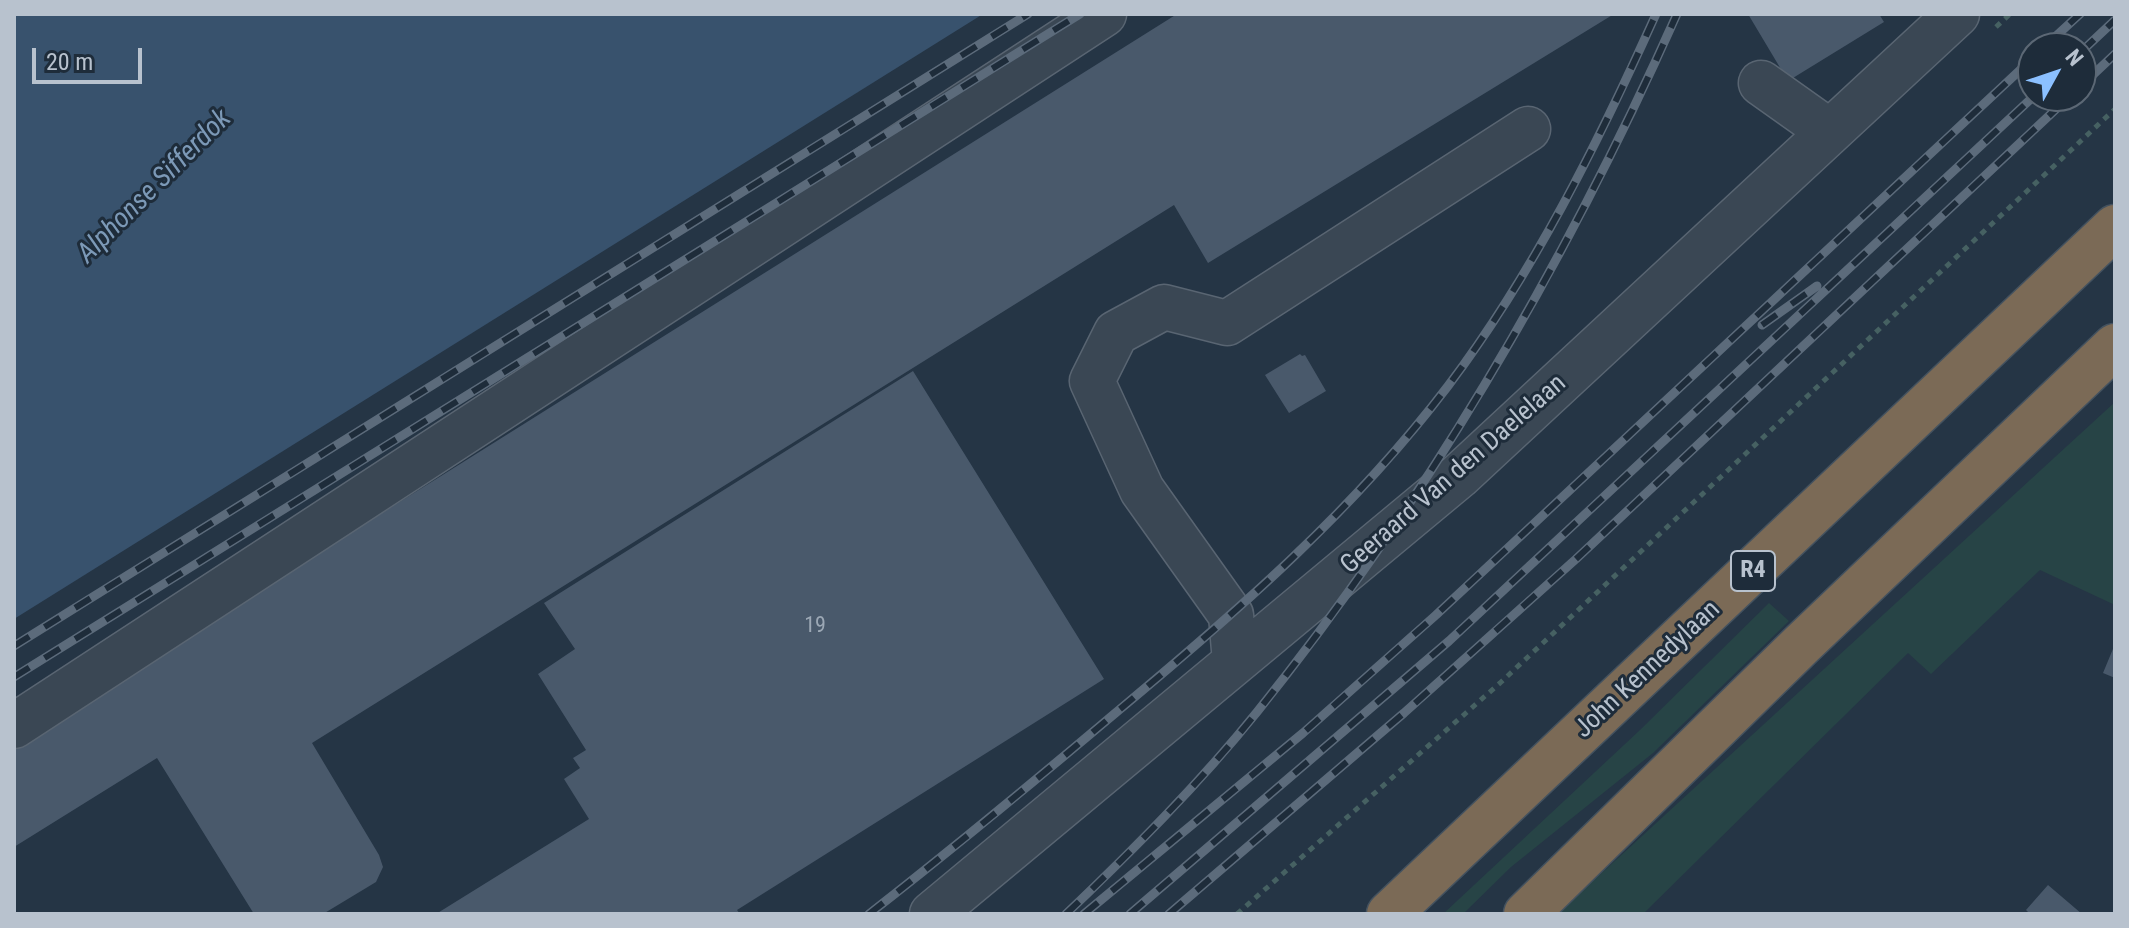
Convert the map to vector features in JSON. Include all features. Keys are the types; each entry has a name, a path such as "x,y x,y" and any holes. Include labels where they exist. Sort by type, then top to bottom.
{"highway":[{"name":"John Kennedylaan","path":"1389,914 2115,227"},
{"path":"1526,914 1800,646 2115,346"}],"street":[{"path":"14,726 1104,14"},
{"name":"Geeraard Van den Daelelaan","path":"932,914 1459,476 1957,14"},
{"path":"1761,83 1830,132"},
{"path":"1235,662 1231,615 1142,490 1092,381 1116,333 1164,307 1227,323 1528,129"}],"path":[{"path":"1237,914 1500,683 2115,109"}],"green space":[{"path":"2115,402 2115,605 2040,570 1931,674 1908,653 1643,914 1557,914"},
{"path":"1769,603 1789,621 1653,753 1511,867 1463,914 1443,914 1640,730"}],"water":[{"name":"Alphonse Sifferdok","path":"14,14 983,14 14,619"}],"building":[{"path":"1177,14 1614,14 1208,263 1174,205 312,743 379,855 383,867 376,882 323,914 254,914 157,758 14,847 14,744"},
{"path":"1748,14 1879,14 1884,22 1788,81"},
{"path":"1300,354 1305,355 1326,391 1289,413 1265,375"},
{"path":"913,371 1104,679 737,910 740,914 436,914 589,819 564,779 580,768 573,758 586,750 538,674 575,649 544,603"},
{"path":"2115,644 2115,678 2103,673"},
{"path":"2048,885 2082,914 2030,914 2026,910"}],"railway":[{"path":"14,646 1028,14"},
{"path":"14,677 1080,14"},
{"path":"869,914 1164,672 1293,557 1373,476 1448,386 1509,298 1587,158 1656,14"},
{"path":"1066,914 1165,816 1235,739 1320,631 1379,548 1490,376 1540,288 1589,198 1677,14"},
{"path":"2060,32 2080,14"},
{"path":"2097,37 2115,20"},
{"path":"2097,71 2115,54"},
{"path":"1084,914 1303,733 1436,615 2017,73"},
{"path":"1130,914 1449,641 2017,112"},
{"path":"1169,914 1404,713 1576,559 2053,112"},
{"path":"1762,325 1817,286"}]}
